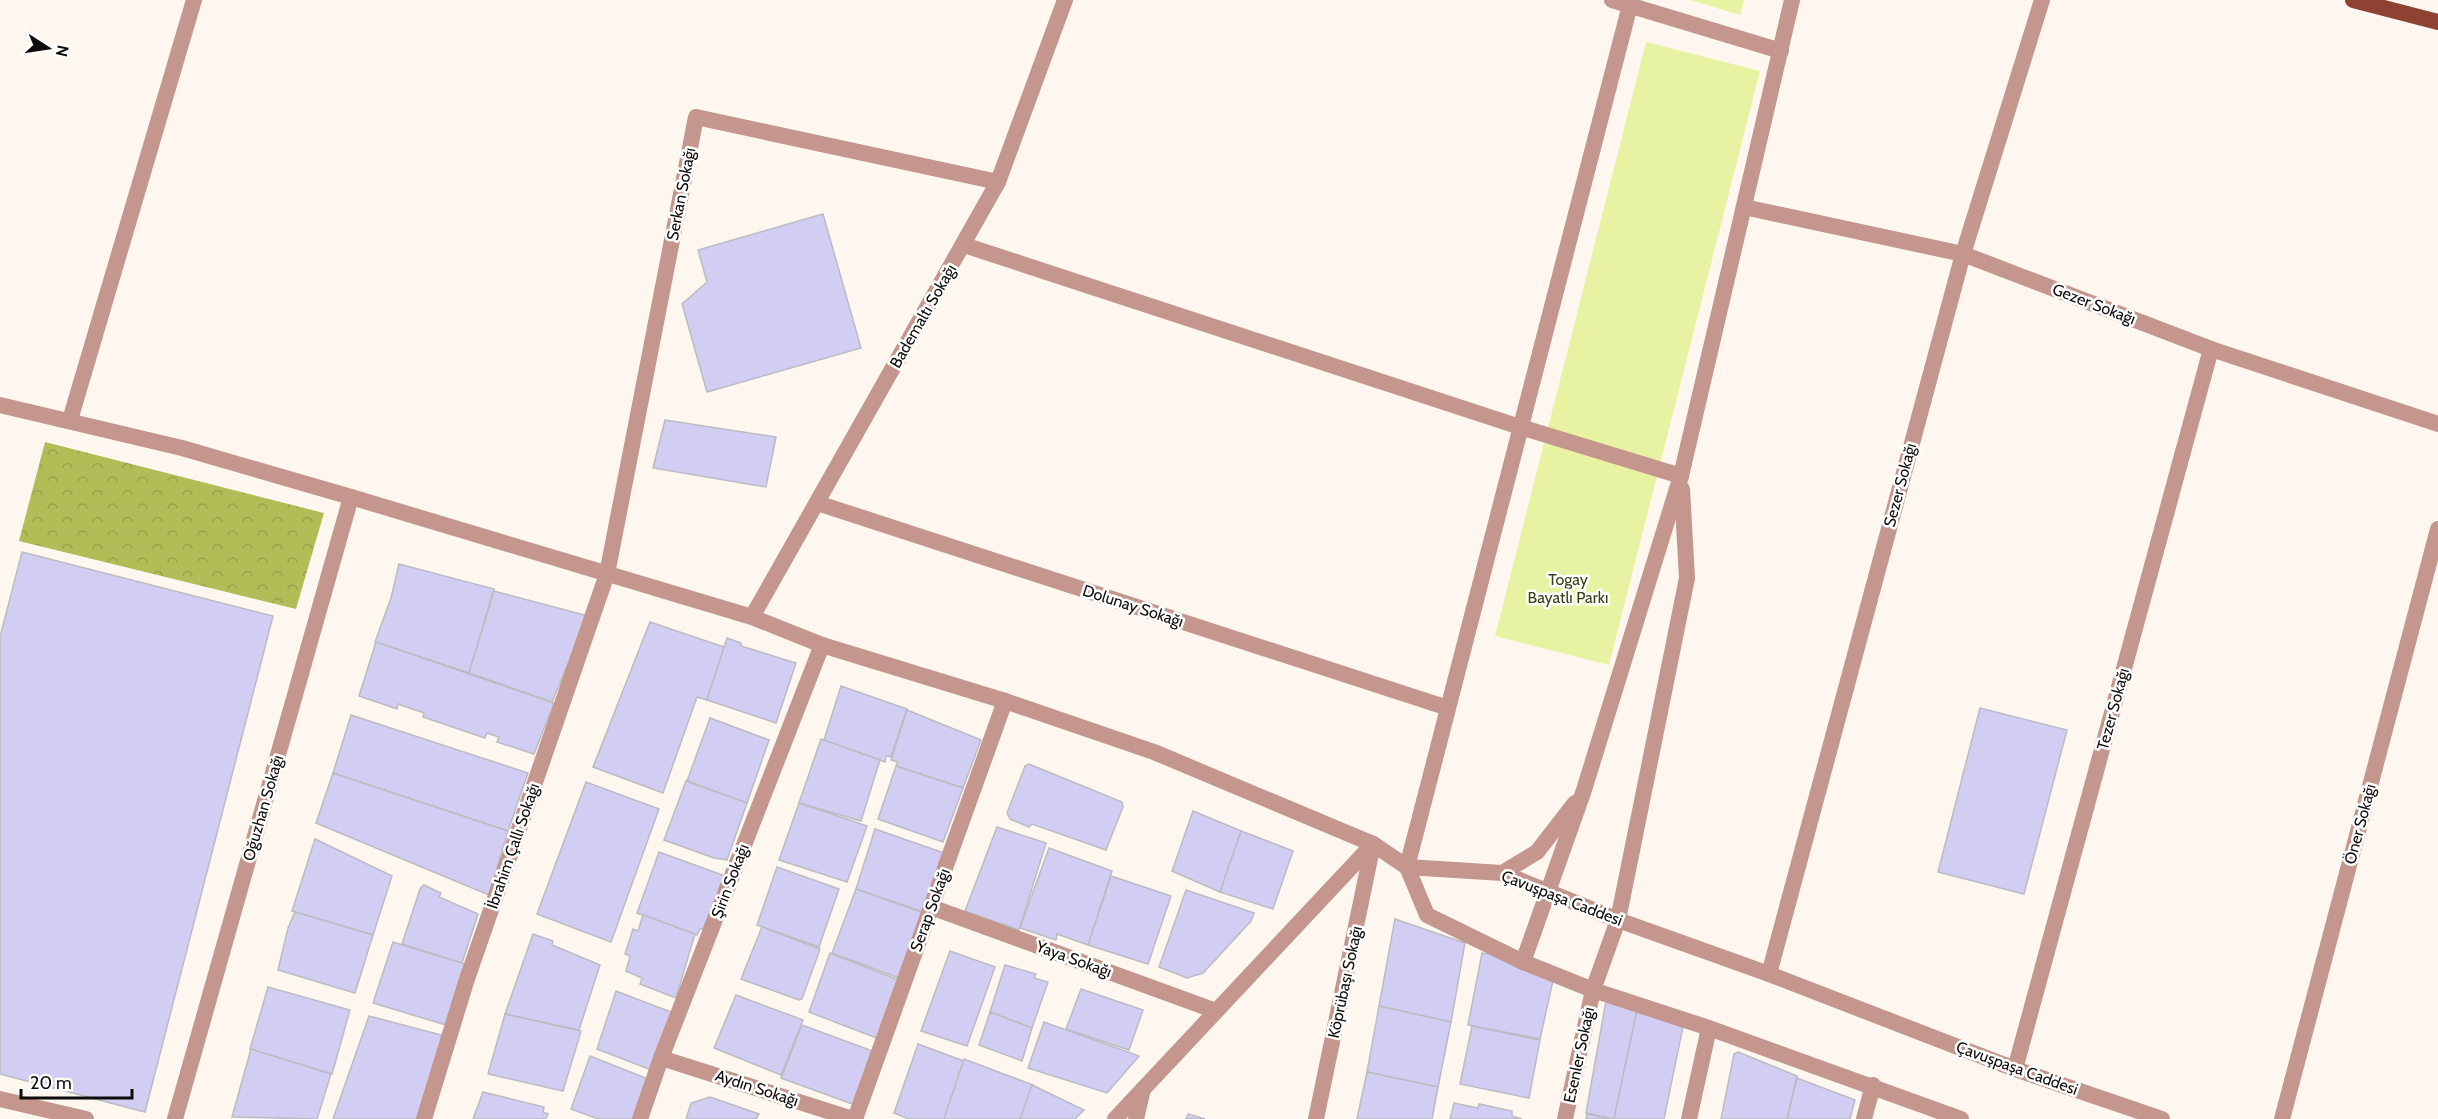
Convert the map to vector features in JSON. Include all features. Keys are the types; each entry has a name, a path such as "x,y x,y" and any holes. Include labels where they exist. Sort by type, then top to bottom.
{"main road":[{"path":"2354,0 2438,22"}],"street":[{"path":"70,420 194,0"},
{"name":"Bademaltı Sokağı","path":"752,617 998,182 1065,0"},
{"path":"1612,0 1781,51"},
{"path":"1523,962 1584,790 1681,476 1792,0"},
{"name":"Sezer Sokağı","path":"1769,974 1963,254 2042,0"},
{"path":"1407,867 1630,5"},
{"name":"Serkan Sokağı","path":"607,574 696,117 998,182"},
{"name":"Gezer Sokağı","path":"1744,207 1963,254 2211,349 2438,424"},
{"path":"963,245 1520,428 1681,476"},
{"name":"Tezer Sokağı","path":"2015,1069 2211,349"},
{"path":"0,405 182,448 752,617 822,645 1005,701 1154,752 1373,844 1407,867 1427,915 1523,962 1593,990 1873,1085 1961,1119"},
{"name":"Esenler Sokağı","path":"1565,1119 1593,990 1618,920 1687,579 1681,476"},
{"name":"Oğuzhan Sokağı","path":"175,1119 351,497"},
{"name":"Dolunay Sokağı","path":"817,503 1448,708"},
{"name":"Öner Sokağı","path":"2282,1119 2438,529"},
{"name":"İbrahim Çallı Sokağı","path":"424,1119 466,982 607,574"},
{"name":"Şirin Sokağı","path":"640,1119 661,1058 822,645"},
{"name":"Serap Sokağı","path":"854,1119 1005,701"},
{"path":"1502,873 1537,852 1584,790"},
{"path":"1115,1119 1373,844"},
{"name":"Köprübaşı Sokağı","path":"1316,1119 1373,844"},
{"name":"Çavuşpaşa Caddesi","path":"1407,867 1502,873 1618,920 1769,974 2015,1069 2162,1119"},
{"name":"Yaya Sokağı","path":"931,907 1216,1011"},
{"path":"1689,1119 1709,1028"},
{"name":"Aydın Sokağı","path":"661,1058 854,1119"},
{"path":"1864,1119 1873,1085"},
{"path":"1136,1119 1143,1089"},
{"path":"0,1099 86,1119"}],"green space":[{"path":"1690,0 1744,0 1740,15"},
{"name":"Togay Bayatlı Parkı","path":"1646,42 1760,71 1609,665 1495,636"},
{"path":"45,442 324,513 296,609 19,541"}],"building":[{"path":"823,214 861,348 707,392 682,304 707,282 698,250"},
{"path":"665,420 776,437 766,487 653,468"},
{"path":"22,552 273,616 145,1112 0,1074 0,637"},
{"path":"399,564 494,589 469,673 375,642 391,598"},
{"path":"494,591 588,616 552,702 469,673"},
{"path":"650,622 724,647 707,700 697,697 663,793 593,767"},
{"path":"727,638 741,643 741,646 796,663 776,723 707,700"},
{"path":"376,642 554,703 534,754 497,742 499,737 487,733 485,738 423,717 424,713 398,704 397,709 359,696"},
{"path":"841,686 907,709 891,757 886,756 885,762 824,740"},
{"path":"1980,708 2067,730 2024,894 1938,872"},
{"path":"907,710 981,740 963,788 896,766 898,762 891,760"},
{"path":"351,715 528,773 508,831 333,773"},
{"path":"710,718 769,740 747,803 687,781"},
{"path":"821,739 880,760 861,821 799,803"},
{"path":"1029,764 1122,802 1123,807 1106,850 1032,824 1029,827 1010,819 1007,813 1025,766"},
{"path":"896,766 963,788 943,842 878,819"},
{"path":"333,773 508,831 489,895 316,823"},
{"path":"686,781 747,803 727,860 714,858 664,840"},
{"path":"586,782 659,809 611,942 537,914"},
{"path":"799,803 867,826 847,882 779,860"},
{"path":"1193,811 1241,831 1220,892 1172,871"},
{"path":"997,827 1046,843 1019,930 965,911"},
{"path":"875,829 947,854 926,913 856,889"},
{"path":"1241,831 1293,851 1273,909 1220,892"},
{"path":"315,839 392,876 373,935 292,911"},
{"path":"1049,848 1112,871 1088,945 1057,934 1056,940 1020,928"},
{"path":"659,852 725,876 703,929 700,929 697,935 637,913"},
{"path":"777,867 839,889 819,947 757,925"},
{"path":"1111,876 1171,896 1148,964 1088,945"},
{"path":"424,885 441,893 439,897 478,914 462,963 402,944 420,889"},
{"path":"856,889 927,914 902,979 832,953"},
{"path":"1186,890 1254,913 1251,921 1203,973 1187,978 1159,967"},
{"path":"295,912 373,935 355,993 278,970 288,928"},
{"path":"643,915 695,934 676,998 640,984 642,978 626,971 630,956 625,954 633,929 638,931"},
{"path":"1395,919 1465,943 1451,1022 1379,1006"},
{"path":"762,927 820,949 802,999 799,1000 741,979"},
{"path":"533,934 553,941 552,945 600,965 579,1030 505,1014"},
{"path":"393,942 465,964 446,1025 373,1003"},
{"path":"950,951 995,967 967,1046 921,1031"},
{"path":"830,953 901,981 879,1039 809,1012"},
{"path":"1482,953 1502,956 1554,976 1540,1039 1468,1025"},
{"path":"1005,965 1036,974 1034,978 1048,982 1032,1028 990,1012"},
{"path":"268,987 350,1010 332,1074 250,1049"},
{"path":"1081,989 1143,1010 1129,1050 1066,1029"},
{"path":"616,991 676,1014 654,1071 597,1049"},
{"path":"736,995 803,1020 781,1075 714,1048"},
{"path":"1606,1001 1637,1010 1614,1119 1586,1113"},
{"path":"1379,1006 1451,1022 1438,1087 1367,1072"},
{"path":"1637,1010 1683,1027 1664,1119 1614,1119"},
{"path":"990,1012 1032,1028 1022,1061 979,1045"},
{"path":"505,1014 581,1031 563,1091 488,1074"},
{"path":"369,1016 445,1036 418,1119 333,1119"},
{"path":"1044,1022 1139,1056 1107,1093 1028,1068"},
{"path":"802,1025 875,1052 855,1105 781,1078"},
{"path":"1472,1026 1540,1040 1529,1098 1460,1084"},
{"path":"918,1044 964,1061 944,1119 909,1119 894,1113"},
{"path":"251,1049 331,1074 317,1119 232,1117"},
{"path":"1738,1052 1797,1076 1787,1119 1721,1119 1734,1054"},
{"path":"590,1056 648,1079 633,1119 598,1119 571,1109"},
{"path":"964,1059 1033,1085 1020,1119 944,1119"},
{"path":"1367,1072 1438,1087 1432,1119 1357,1119"},
{"path":"1797,1078 1855,1100 1850,1119 1787,1119"},
{"path":"1032,1085 1084,1110 1075,1119 1020,1119"},
{"path":"483,1092 544,1107 543,1112 548,1114 546,1119 473,1119"},
{"path":"710,1097 759,1114 756,1119 686,1119 691,1103"},
{"path":"1454,1103 1478,1108 1479,1104 1512,1111 1512,1116 1522,1119 1450,1119"},
{"path":"1188,1114 1205,1119 1186,1119"},
{"path":"1587,1114 1611,1119 1586,1119"}]}
